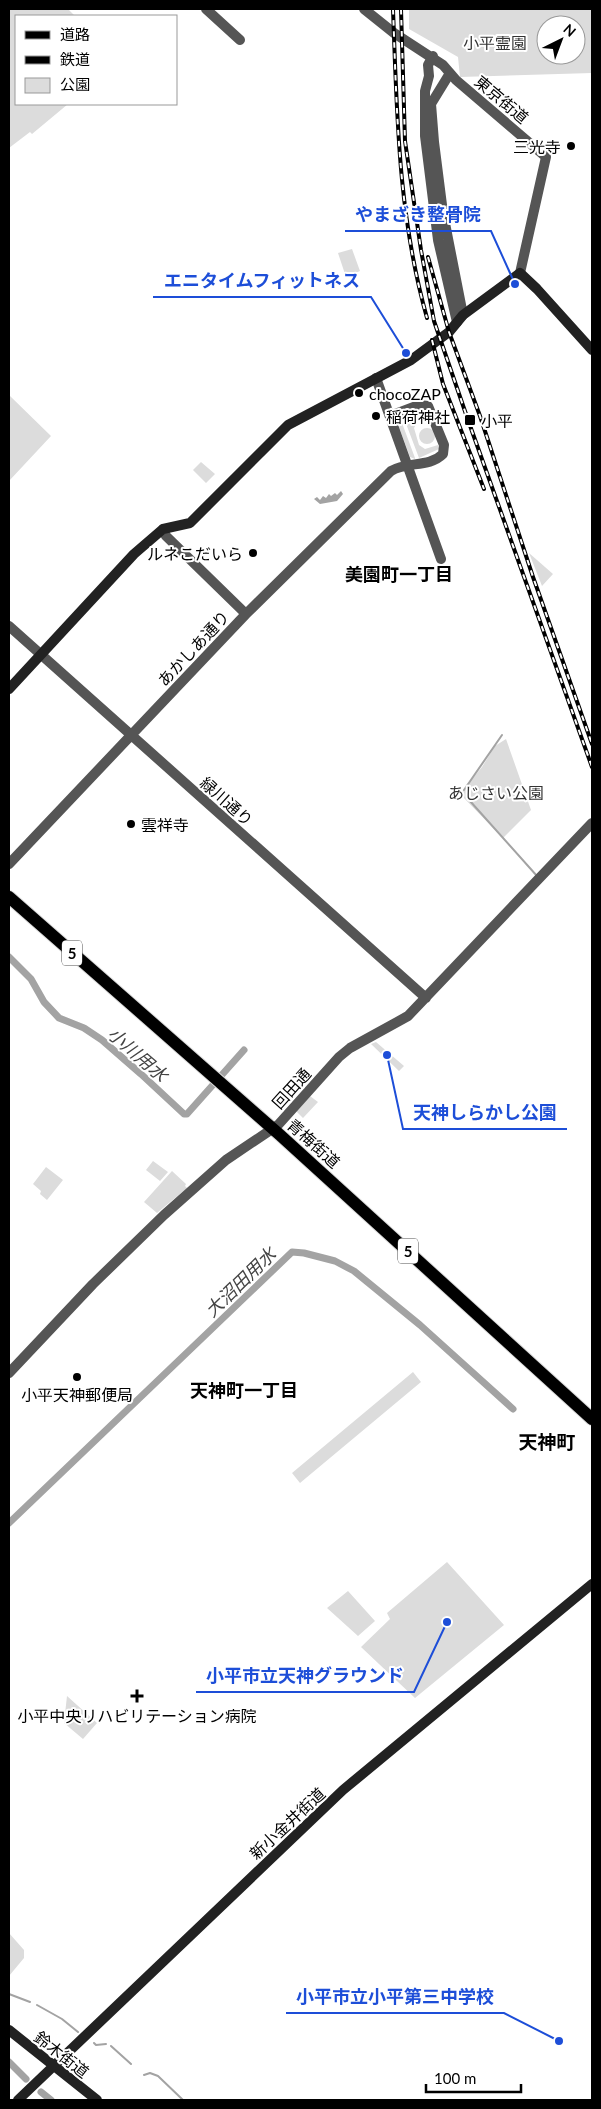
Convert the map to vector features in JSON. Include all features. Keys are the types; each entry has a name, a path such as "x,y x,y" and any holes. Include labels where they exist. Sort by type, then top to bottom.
{"main road":[{"path":"9,689 105,584 162,529 190,523 288,425 411,360 449,332 460,319 520,273 592,350"},
{"name":"青梅街道","path":"9,897 273,1129 592,1419"},
{"name":"新小金井街道","path":"18,2100 343,1790 592,1584"},
{"name":"鈴木街道","path":"9,2030 97,2100"}],"street":[{"path":"206,9 240,40"},
{"name":"東京街道","path":"364,9 405,41 433,56 456,80 546,157 520,273"},
{"path":"433,56 428,65 430,76 425,91 426,145 438,240 460,319"},
{"path":"450,73 431,104 442,203 460,319"},
{"path":"376,378 441,559"},
{"name":"あかしあ通り","path":"9,864 246,614 391,471 408,464 420,464 440,457 445,450 428,406 419,405 390,416"},
{"path":"162,529 166,536 246,614"},
{"name":"緑川通り","path":"9,626 426,998"},
{"name":"回田通","path":"9,1373 93,1284 164,1215 226,1160 273,1129 339,1057 350,1048 397,1024 408,1016 592,823"}],"green space":[{"path":"9,9 68,9 74,15 15,15 15,105 67,105 32,134 30,132 9,148"},
{"name":"小平霊園","path":"409,9 592,9 592,73 460,77 458,57 409,29"},
{"path":"352,249 360,271 346,277 338,253"},
{"path":"9,395 51,436 9,481"},
{"path":"423,414 428,418 418,421 414,428 419,445 425,449 438,445 439,449 419,458 405,421"},
{"path":"402,423 415,459 410,457 399,427"},
{"path":"427,428 433,430 435,436 433,442 427,444 421,442 419,436 421,430"},
{"path":"201,462 215,474 206,483 193,470"},
{"path":"529,553 553,574 542,586"},
{"name":"あじさい公園","path":"506,739 531,810 503,838 460,794 482,767 495,746"},
{"path":"376,1042 404,1066 399,1071 371,1044"},
{"path":"310,1096 318,1102 303,1118 296,1111"},
{"path":"153,1161 168,1172 160,1181 146,1170"},
{"path":"46,1167 63,1180 47,1200 33,1184"},
{"path":"172,1171 186,1184 187,1188 157,1213 144,1202"},
{"path":"413,1372 421,1382 300,1483 292,1473"},
{"path":"447,1562 504,1625 415,1698 361,1647 390,1619 387,1613"},
{"path":"348,1591 375,1621 358,1636 327,1608"},
{"path":"67,1696 97,1723 83,1739 64,1723"},
{"path":"9,1933 24,1950 24,1958 9,1976"}],"shaded area":[{"path":"341,491 343,494 337,501 320,504 314,499 317,497 320,500 323,496 326,498 329,494 331,496 335,493 337,495"}],"waterway":[{"path":"464,790 502,735"},
{"path":"470,801 537,876"},
{"name":"小川用水","path":"9,957 31,979 44,1002 59,1018 84,1028 102,1040 184,1114 187,1114 244,1050"},
{"name":"大沼田用水","path":"9,1523 292,1252 335,1261 354,1271 420,1325 513,1409"},
{"path":"9,1994 30,2002"},
{"path":"37,2005 62,2019 78,2032"},
{"path":"94,2043 96,2045 106,2044"},
{"path":"111,2046 131,2064"},
{"path":"9,2062 26,2079"},
{"path":"144,2075 150,2073 158,2076 183,2100"},
{"path":"41,2092 51,2100"}],"railway":[{"path":"393,9 398,126 405,203 417,279 427,318"},
{"path":"401,9 405,141 421,250 434,321 592,767"},
{"path":"428,257 449,332 480,416 533,577 592,744"},
{"path":"432,340 443,384 484,489"}],"place":[{"name":"三光寺","path":"571,146"},
{"name":"やまざき整骨院","path":"515,284"},
{"name":"エニタイムフィットネス","path":"406,353"},
{"name":"chocoZAP","path":"359,393"},
{"name":"稲荷神社","path":"376,416"},
{"name":"小平","path":"470,420"},
{"name":"ルネこだいら","path":"253,553"},
{"name":"雲祥寺","path":"131,824"},
{"name":"天神しらかし公園","path":"387,1055"},
{"name":"小平天神郵便局","path":"77,1377"},
{"name":"小平市立天神グラウンド","path":"447,1622"},
{"name":"小平中央リハビリテーション病院","path":"137,1696"},
{"name":"小平市立小平第三中学校","path":"559,2041"}],"district":[{"name":"美園町一丁目","path":"399,574"},
{"name":"天神町一丁目","path":"244,1390"},
{"name":"天神町","path":"547,1441"}]}
